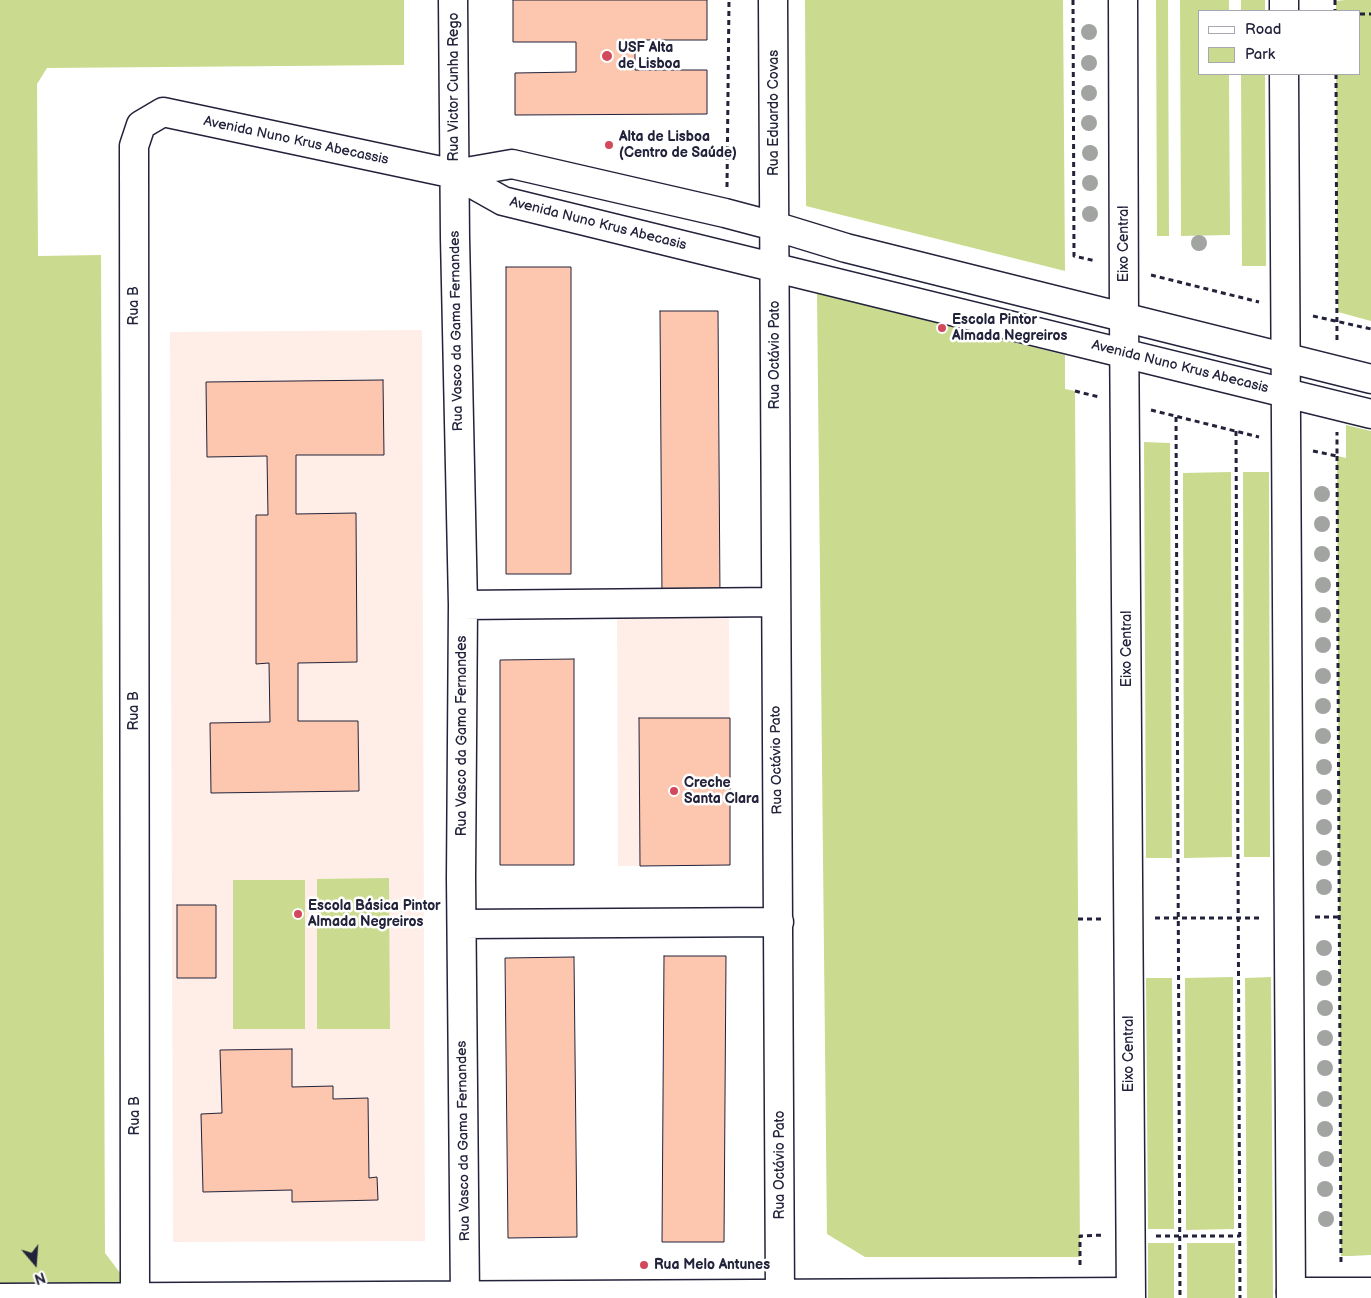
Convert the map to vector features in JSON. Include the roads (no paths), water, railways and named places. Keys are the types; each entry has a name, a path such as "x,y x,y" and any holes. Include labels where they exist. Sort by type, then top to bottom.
{"street":[{"name":"Rua Victor Cunha Rego","path":"453,0 455,174"},
{"name":"Rua Eduardo Covas","path":"773,0 774,226"},
{"name":"Eixo Central","path":"1123,0 1130,1295"},
{"path":"1284,75 1291,1295 1371,1292"},
{"name":"Avenida Nuno Krus Abecassis","path":"141,125 163,112 455,174"},
{"name":"Rua B","path":"135,1298 134,146 141,125"},
{"path":"455,174 512,164 725,213 846,248 1371,379"},
{"name":"Avenida Nuno Krus Abecasis","path":"455,174 503,201 1371,414"},
{"name":"Rua Vasco da Gama Fernandes","path":"455,174 463,604 462,924 465,1297"},
{"name":"Rua Octávio Pato","path":"774,226 780,1295"},
{"path":"463,604 776,602"},
{"path":"462,924 779,922"},
{"path":"0,1298 1130,1295"}],"place":[{"name":"USF Alta de Lisboa","path":"607,56"},
{"name":"Alta de Lisboa (Centro de Saúde)","path":"609,145"},
{"name":"Escola Pintor Almada Negreiros","path":"942,328"},
{"name":"Creche Santa Clara","path":"674,791"},
{"name":"Escola Básica Pintor Almada Negreiros","path":"298,914"},
{"name":"Rua Melo Antunes","path":"644,1265"}]}
